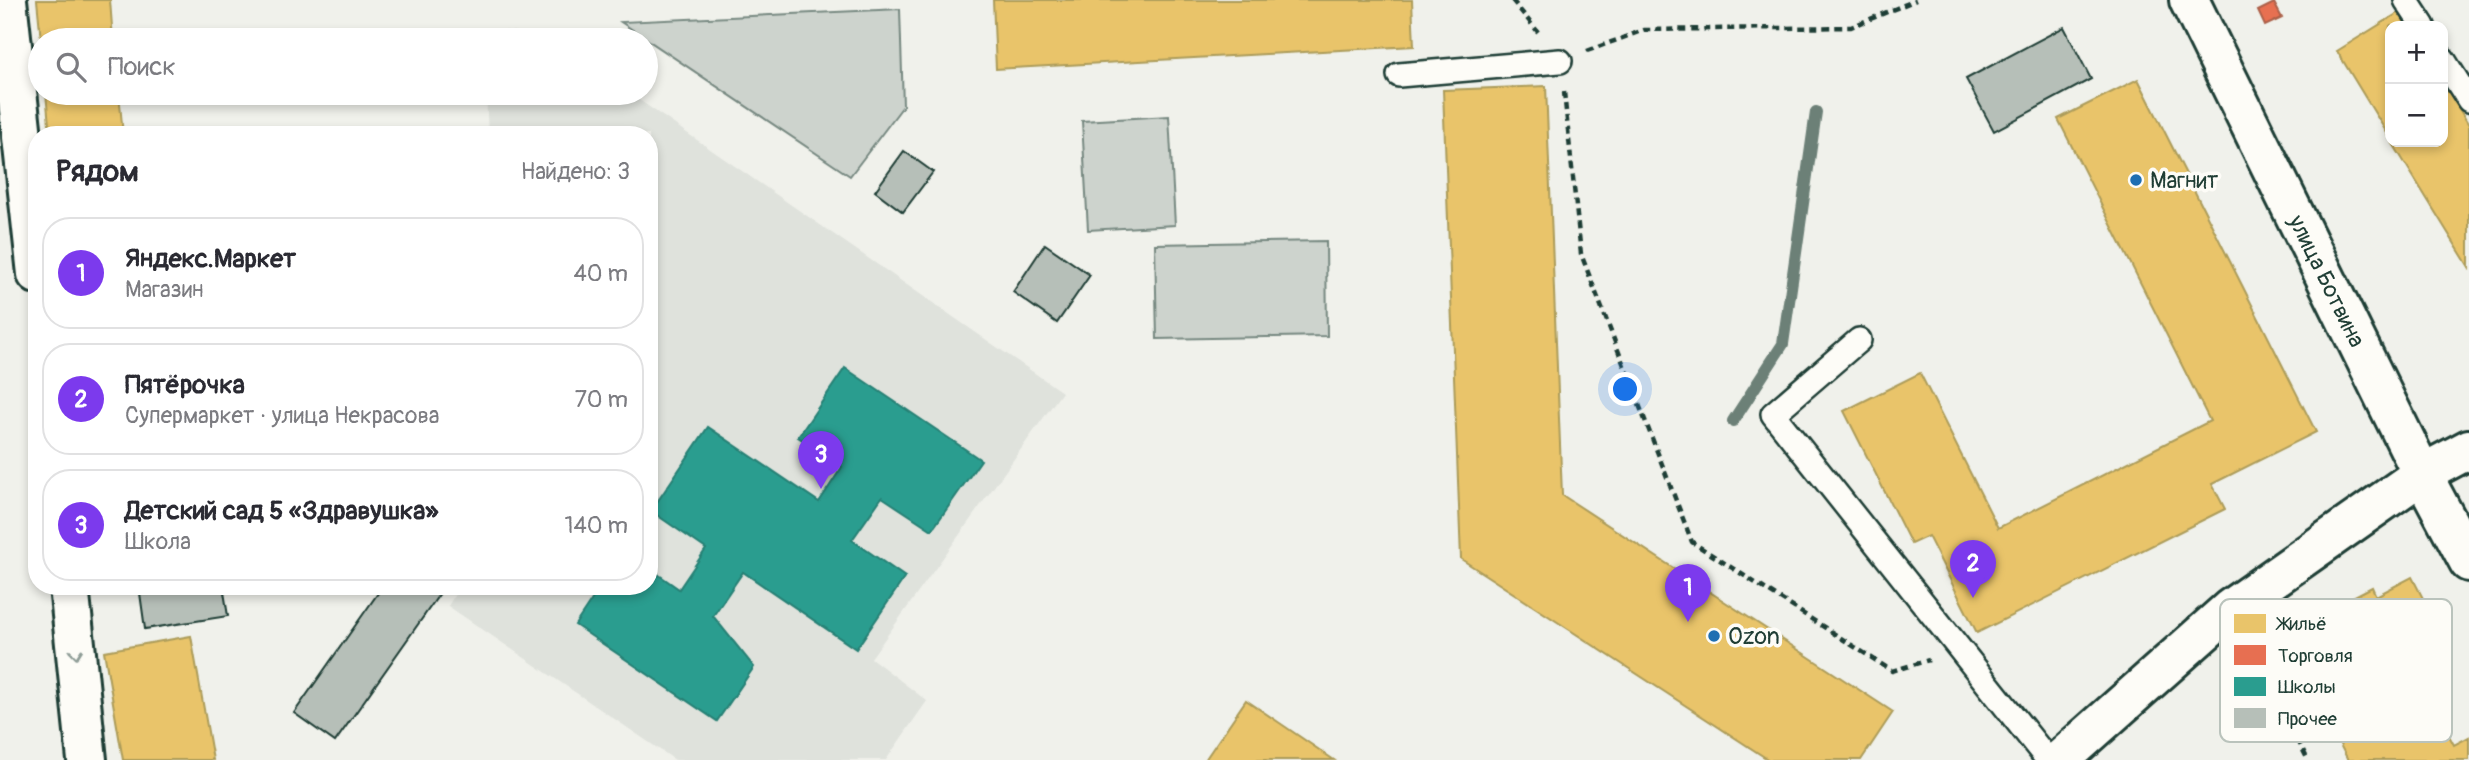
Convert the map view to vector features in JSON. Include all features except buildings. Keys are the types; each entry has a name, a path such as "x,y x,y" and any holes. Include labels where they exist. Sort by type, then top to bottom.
{"street":[{"path":"7,0 28,192"},
{"name":"улица Ботвина","path":"2189,0 2422,474 2469,562"},
{"path":"2244,599 2422,474 2469,449"},
{"path":"70,595 87,760"},
{"path":"2060,760 2220,618"}],"lane":[{"path":"2406,0 2420,21"},
{"path":"1399,75 1560,61"},
{"path":"2448,66 2469,100"},
{"path":"1859,340 1773,414 2048,760"}],"path":[{"path":"1512,0 1560,61 1581,254 1692,542 1892,671 1961,651"},
{"path":"1560,61 1644,30 1851,27 1916,0"},
{"path":"2299,742 2308,760"}],"shaded area":[{"path":"900,9 903,106 850,176 658,47 658,28 630,28 621,22"},
{"path":"487,105 646,105 1062,392 871,658 927,701 886,760 675,760 448,606 455,595 658,595 658,126 488,126"},
{"path":"1169,116 1175,225 1088,230 1082,121"},
{"path":"1326,241 1327,336 1157,339 1155,244"}],"waterway":[{"path":"1733,421 1783,344 1816,112"}],"place":[{"name":"Магнит","path":"2136,180"},
{"name":"Детский сад 5 «Здравушка»","path":"821,489"},
{"name":"Пятёрочка","path":"1973,598"},
{"name":"Яндекс.Маркет","path":"1688,622"},
{"name":"Ozon","path":"1714,636"}]}
